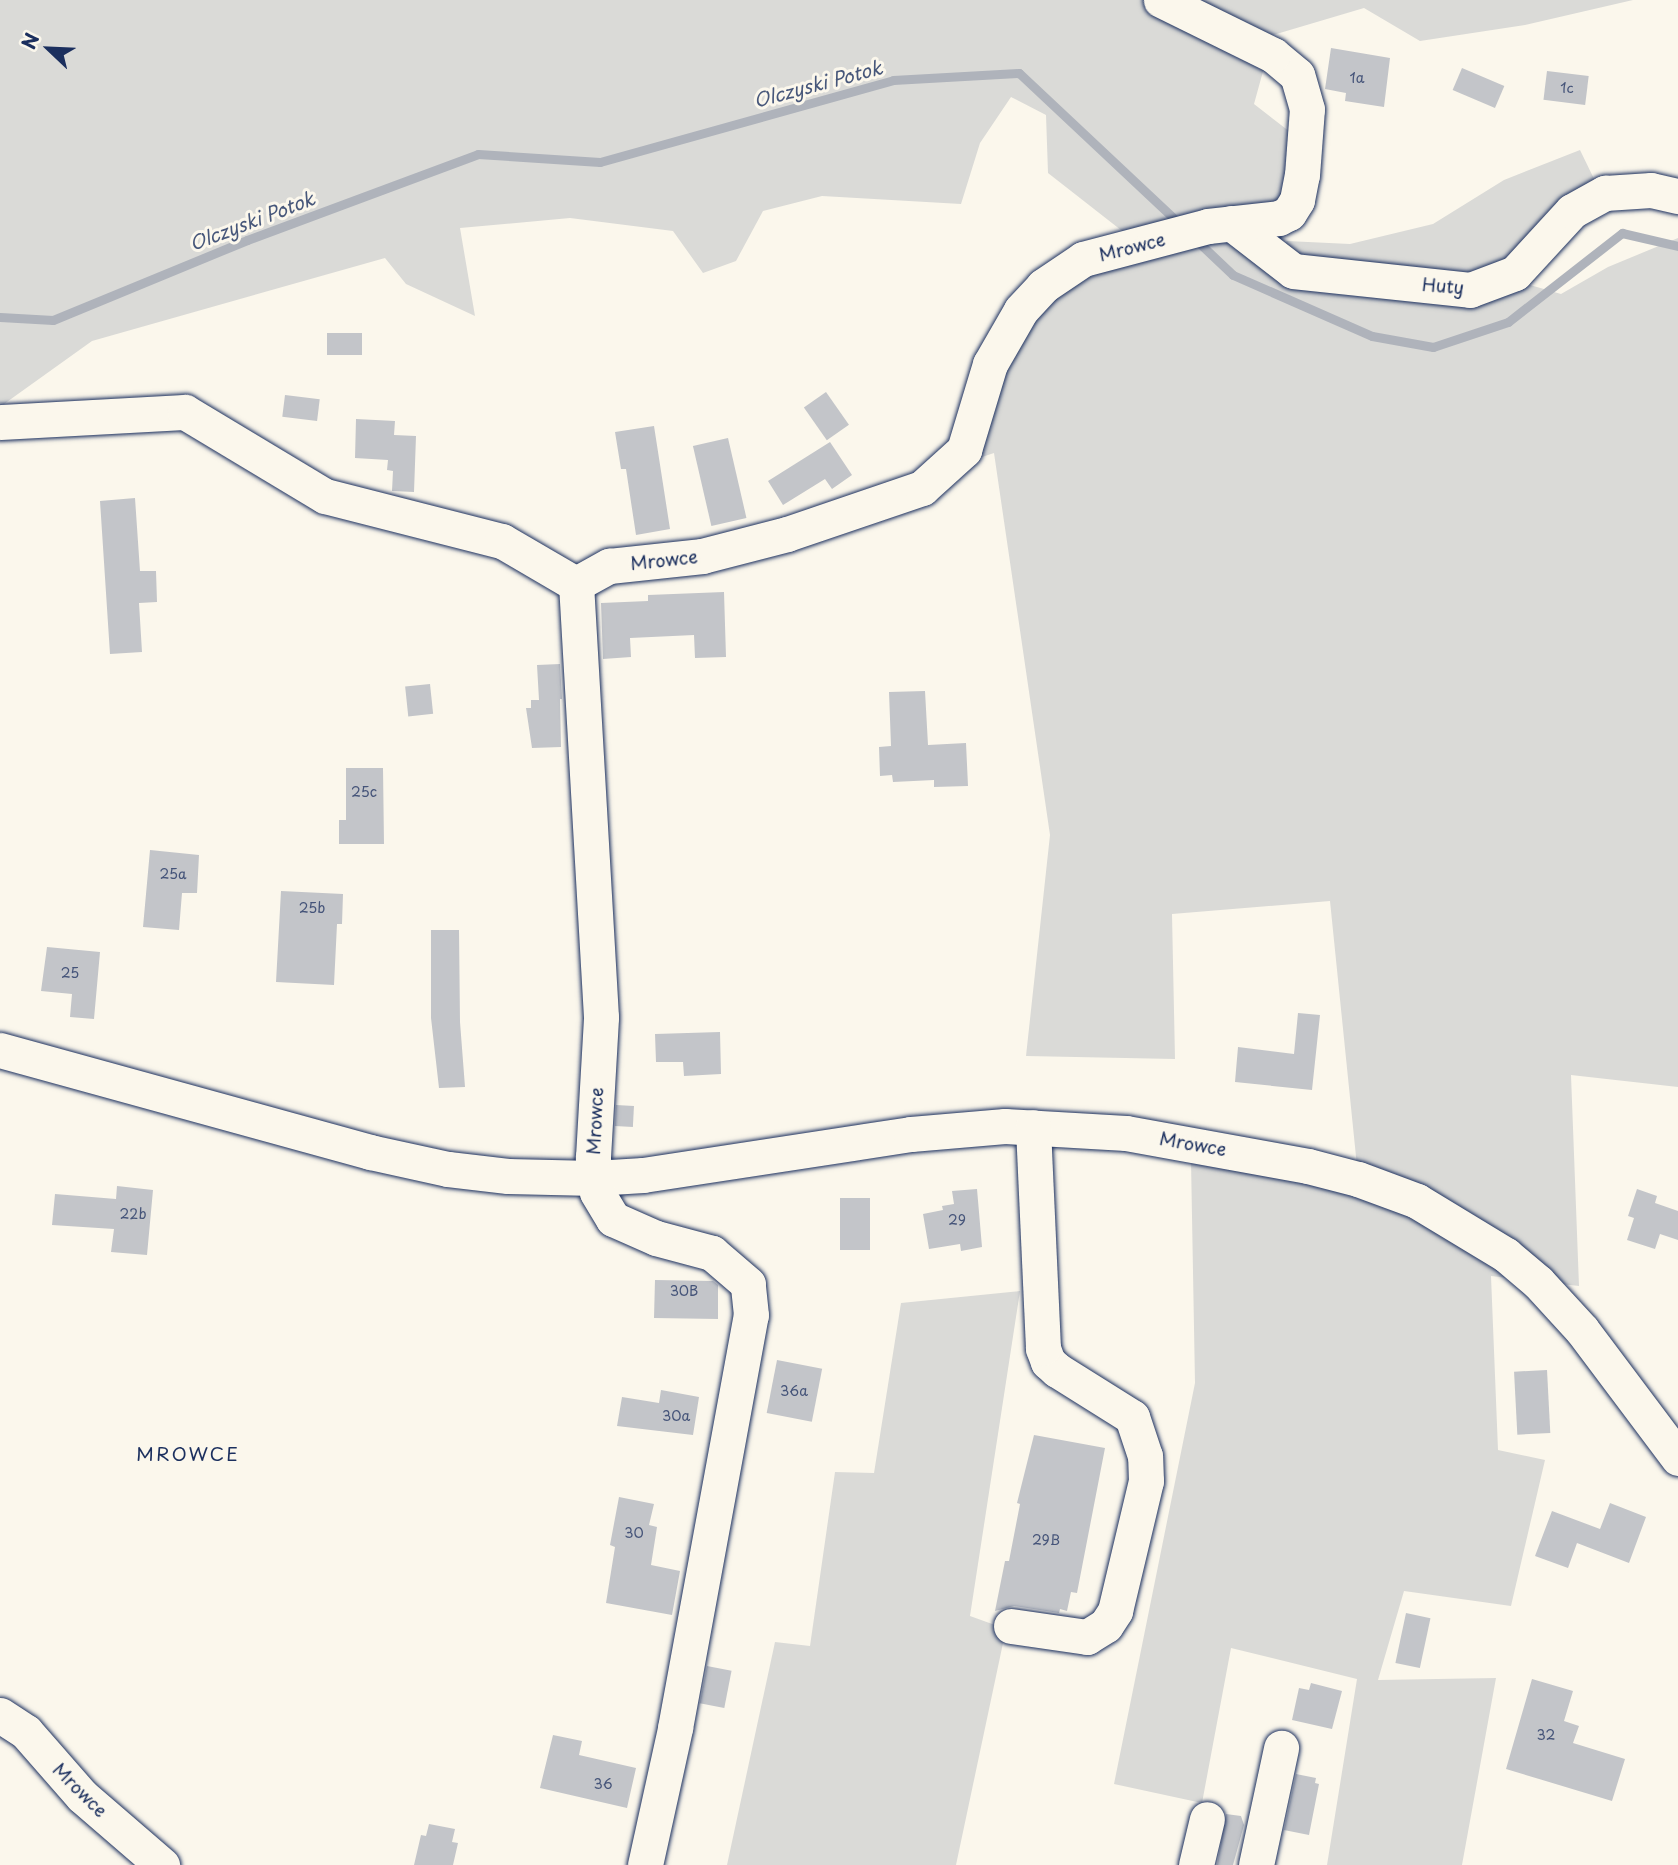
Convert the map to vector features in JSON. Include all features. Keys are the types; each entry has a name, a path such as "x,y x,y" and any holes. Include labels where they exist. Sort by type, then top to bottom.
{"street":[{"name":"Mrowce","path":"594,1178 601,1017 576,583 609,566 702,556 787,534 922,488 964,450 990,364 1021,310 1043,286 1083,259 1220,224 1279,218 1289,213 1297,200 1307,109 1297,75 1273,55 1161,0"},
{"name":"Huty","path":"1220,224 1293,271 1470,290 1515,273 1572,211 1605,193 1651,190 1678,196"},
{"path":"0,422 185,412 325,496 502,541 576,583"},
{"name":"Mrowce","path":"0,1050 412,1162 508,1176 594,1178 702,1168 911,1134 1034,1126 1126,1133 1270,1158 1358,1179 1433,1209 1506,1255 1553,1297 1626,1385 1678,1458"},
{"path":"1011,1626 1087,1637 1106,1625 1115,1611 1146,1481 1145,1455 1132,1417 1117,1405 1057,1370 1048,1362 1043,1348 1034,1126"},
{"path":"594,1178 601,1203 613,1219 656,1238 712,1253 748,1284 751,1315 675,1728 645,1865"},
{"name":"Mrowce","path":"0,1715 26,1732 82,1796 162,1865"},
{"path":"1256,1865 1281,1748"},
{"path":"1196,1865 1207,1818"}],"shaded area":[{"path":"0,0 1633,0 1525,25 1420,41 1364,8 1273,35 1254,104 1294,135 1292,176 1274,205 1126,234 1048,173 1046,115 1011,97 980,143 961,204 822,196 763,211 736,261 703,273 673,231 570,218 460,228 475,316 406,284 385,258 92,341 4,404 0,403"},
{"path":"1580,150 1597,185 1521,250 1474,280 1279,251 1287,241 1350,244 1433,224 1504,180"},
{"path":"1226,232 1296,279 1516,281 1561,294 1608,267 1678,238 1678,1087 1571,1075 1579,1286 1491,1276 1498,1450 1545,1460 1511,1606 1404,1591 1378,1680 1496,1678 1462,1865 1327,1865 1357,1679 1231,1648 1202,1803 1114,1784 1195,1383 1191,1161 1359,1186 1330,901 1172,914 1175,1059 1026,1056 1050,835 994,453 967,462 1000,357 1085,267"},
{"path":"1020,1291 970,1616 1006,1629 956,1865 727,1865 775,1642 810,1646 835,1472 874,1473 901,1303"}],"building":[{"path":"1331,48 1390,58 1384,107 1345,101 1346,93 1325,89"},
{"path":"1462,68 1504,86 1495,108 1453,90"},
{"path":"1547,71 1589,76 1585,105 1543,100"},
{"path":"327,333 362,333 362,355 327,355"},
{"path":"826,392 849,425 827,440 804,407"},
{"path":"285,395 320,399 317,421 282,417"},
{"path":"356,419 395,421 394,435 416,436 414,492 392,491 393,471 387,470 388,460 355,458"},
{"path":"654,426 670,529 636,535 626,469 621,469 615,432"},
{"path":"728,438 746,518 711,526 693,446"},
{"path":"830,442 852,475 832,489 825,479 783,505 768,481"},
{"path":"135,498 140,571 156,571 157,602 139,603 142,652 110,654 100,501"},
{"path":"724,592 726,657 695,658 694,635 630,638 631,657 603,659 601,603 648,601 648,595"},
{"path":"560,664 561,747 532,748 526,708 531,708 531,700 539,700 537,665"},
{"path":"430,684 433,714 408,716 405,687"},
{"path":"925,691 928,745 966,743 968,786 934,787 934,780 893,782 892,775 880,776 879,747 891,746 889,692"},
{"path":"346,768 383,768 384,844 339,844 339,820 346,820"},
{"path":"150,850 199,855 197,893 182,893 179,930 143,927"},
{"path":"281,891 343,894 342,924 337,924 334,985 276,982"},
{"path":"431,930 459,930 460,1022 465,1087 439,1088 431,1018"},
{"path":"47,947 100,952 94,1019 70,1017 72,994 41,991"},
{"path":"1298,1013 1320,1015 1312,1090 1235,1082 1238,1047 1294,1054"},
{"path":"720,1032 721,1074 684,1076 683,1062 656,1062 655,1034"},
{"path":"616,1105 634,1106 633,1127 615,1126"},
{"path":"117,1186 153,1190 147,1255 111,1252 114,1229 52,1225 55,1194 116,1199"},
{"path":"977,1189 982,1247 961,1251 960,1244 929,1249 923,1214 943,1210 942,1206 954,1204 952,1191"},
{"path":"1637,1189 1657,1196 1655,1203 1678,1211 1678,1240 1660,1234 1655,1249 1627,1240 1634,1218 1628,1216"},
{"path":"840,1198 870,1198 870,1250 840,1250"},
{"path":"655,1280 713,1281 718,1285 718,1319 654,1318"},
{"path":"777,1360 822,1369 812,1422 767,1413"},
{"path":"1547,1370 1550,1433 1517,1435 1514,1372"},
{"path":"661,1390 699,1397 693,1435 617,1426 622,1397 659,1403"},
{"path":"1034,1435 1105,1448 1077,1593 1071,1592 1067,1611 1060,1609 1059,1613 1014,1606 995,1611 1005,1561 1009,1561 1020,1504 1017,1503"},
{"path":"619,1497 654,1504 649,1525 657,1527 651,1565 680,1571 672,1615 606,1603 615,1547 610,1545"},
{"path":"1610,1503 1646,1517 1629,1563 1577,1543 1568,1568 1535,1556 1552,1511 1600,1529"},
{"path":"1406,1613 1430,1618 1420,1668 1395,1663"},
{"path":"707,1666 732,1671 724,1708 700,1703"},
{"path":"1532,1679 1573,1691 1564,1721 1579,1726 1573,1743 1625,1759 1612,1801 1506,1769"},
{"path":"1311,1683 1342,1691 1332,1729 1292,1720 1299,1688 1309,1690"},
{"path":"553,1735 582,1741 579,1755 636,1768 627,1808 540,1788"},
{"path":"1296,1774 1316,1778 1315,1783 1319,1784 1309,1835 1284,1830"},
{"path":"1226,1814 1241,1816 1244,1825 1233,1865 1217,1865"},
{"path":"429,1824 455,1829 452,1842 458,1843 453,1865 414,1865 421,1835 426,1836"}],"waterway":[{"name":"Olczyski Potok","path":"0,317 53,320 247,240 478,154 600,162 893,80 1019,73 1180,224"},
{"name":"Olczyski Potok","path":"1195,239 1233,275 1372,336 1433,347 1508,322 1622,233 1678,246"}],"district":[{"name":"MROWCE","path":"188,1454"}]}
